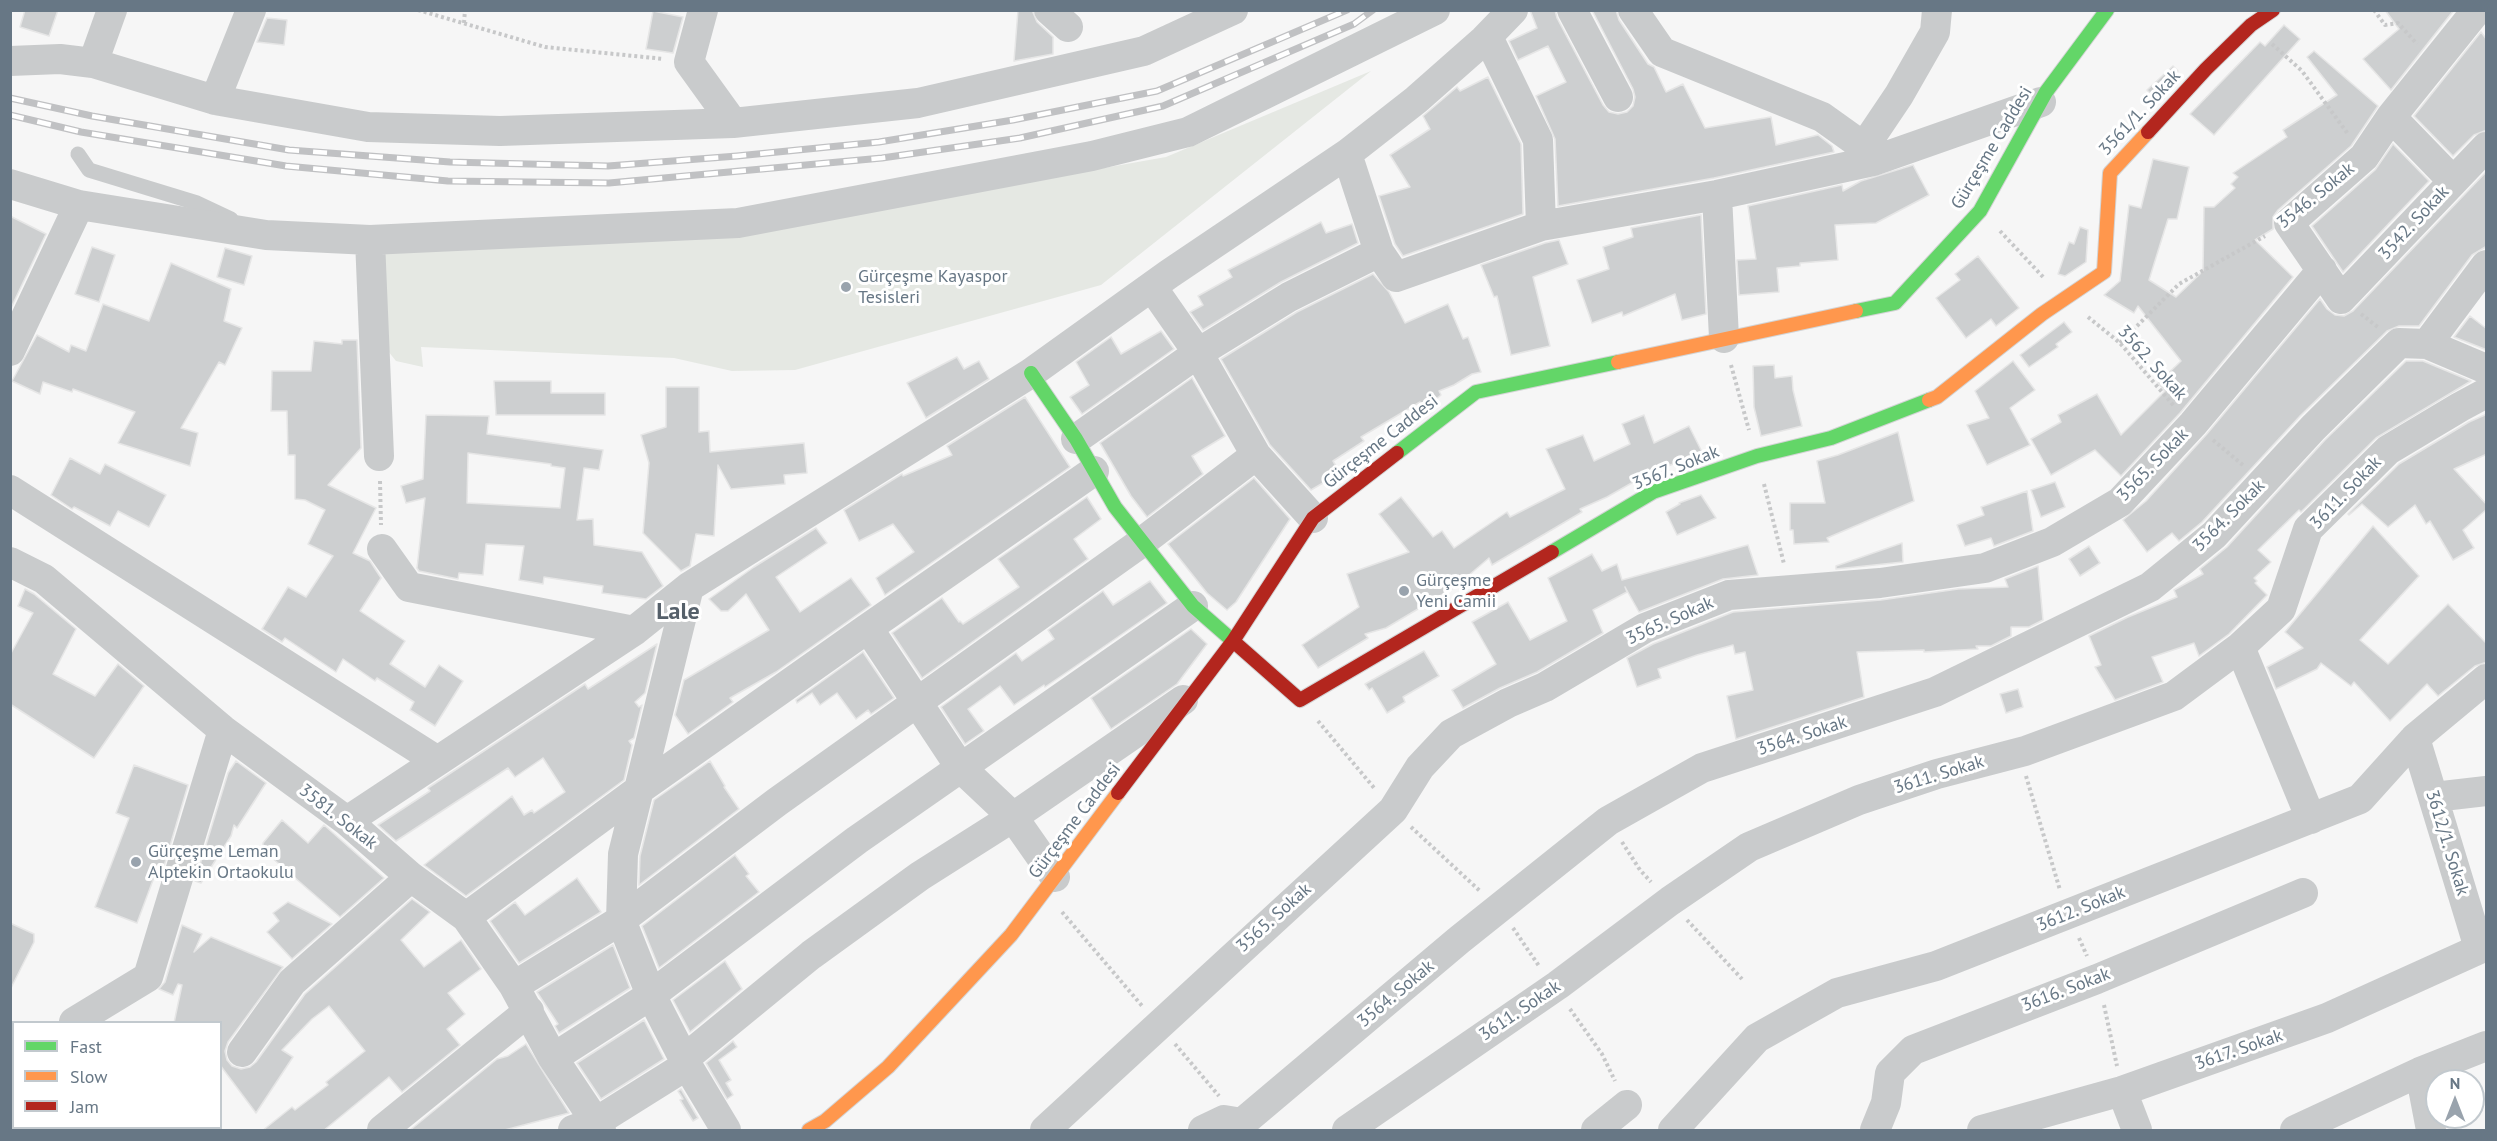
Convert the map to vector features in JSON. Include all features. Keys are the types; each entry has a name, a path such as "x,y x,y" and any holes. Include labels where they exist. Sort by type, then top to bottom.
{"main road":[{"name":"Gürçeşme Caddesi","path":"808,1131 825,1121 888,1066 1011,935 1233,641 1313,518 1476,392 1896,303 1980,211 2041,102 2107,10"},
{"name":"3561/1. Sokak","path":"2042,314 2104,272 2110,173 2206,69 2252,25 2273,10"},
{"name":"3567. Sokak","path":"1233,641 1300,700 1653,492 1757,456 1831,438 1937,397 2042,314"},
{"path":"1031,373 1076,439 1115,507 1193,606 1233,641"}],"street":[{"path":"92,72 112,10"},
{"path":"215,100 251,10"},
{"path":"703,10 689,62 733,123"},
{"path":"10,38 92,72 215,100 368,127 500,131 733,123 929,100 1144,51 1233,10"},
{"path":"10,184 79,205 266,236 370,240 738,223 1092,156 1188,132 1435,10"},
{"path":"347,821 634,631 689,587 1031,373 1152,286 1347,154 1416,100 1488,37 1513,10"},
{"path":"1572,10 1618,97"},
{"path":"1633,10 1662,52 1822,117 1868,154"},
{"path":"1868,154 1935,32 1937,10"},
{"name":"3546. Sokak","path":"2289,223 2364,157 2391,117 2477,10"},
{"path":"1488,37 1538,140 1541,226"},
{"path":"10,61 60,59"},
{"path":"1347,154 1379,252 1396,277 1541,226 1718,195 1868,154 2041,102"},
{"path":"2391,117 2453,181"},
{"name":"3542. Sokak","path":"2342,299 2487,147"},
{"path":"1718,195 1724,338"},
{"path":"10,351 79,205"},
{"path":"2289,223 2342,299"},
{"path":"370,240 379,456"},
{"path":"1076,439 1198,353 1289,297 1379,252"},
{"name":"3564. Sokak","path":"1203,1131 1224,1120 1242,1123 1459,940 1608,821 1702,768 1935,692 2150,587 2214,535 2313,428 2413,344 2487,265"},
{"name":"3565. Sokak","path":"1045,1131 1393,810 1420,767 1451,734 1508,703 1545,687 1645,628 1729,596 1880,583 1985,568 2052,542 2120,502 2193,424 2322,270"},
{"path":"1152,286 1198,353 1256,455 1313,518"},
{"path":"2413,344 2487,369"},
{"name":"3611. Sokak","path":"1347,1131 1558,985 1670,901 1749,847 1859,800 1937,774 2025,751 2174,696 2240,646 2281,609 2308,529 2388,450 2460,406 2487,393"},
{"path":"382,1131 522,998 621,920 777,802 1142,542 1256,455"},
{"path":"466,917 640,789 1094,471"},
{"path":"10,490 436,760"},
{"path":"382,549 409,587 634,631"},
{"name":"3581. Sokak","path":"10,562 44,579 223,730 347,821 411,877 466,917 522,998 590,1128"},
{"path":"689,587 623,854 621,920 651,995 726,1131"},
{"path":"554,1058 651,995 754,916 960,767 1193,606"},
{"path":"868,628 960,767 1013,817 1055,877"},
{"path":"2240,646 2311,819"},
{"name":"3612. Sokak","path":"1673,1131 1757,1038 1837,993 1936,966 2360,799 2415,738 2487,679"},
{"path":"590,1128 686,1062 820,949 920,876 1013,817 1194,693"},
{"path":"77,1021 148,977 223,730"},
{"name":"3612/1. Sokak","path":"2415,738 2483,947"},
{"path":"2434,797 2487,790"},
{"path":"242,1052 292,982 411,877"},
{"name":"3616. Sokak","path":"1875,1131 1886,1103 1890,1073 1913,1050 2097,979 2303,893"},
{"name":"3617. Sokak","path":"1982,1131 2122,1091 2327,1018 2483,947"},
{"path":"2295,1131 2334,1121 2420,1072 2487,1046"},
{"path":"2420,1072 2431,1131"},
{"path":"2122,1091 2137,1131"},
{"path":"1596,1131 1627,1105"}],"lane":[{"path":"78,154 89,170 197,203 266,236"}],"path":[{"path":"418,10 545,46 689,62"},
{"path":"464,23 465,10"},
{"path":"2374,10 2385,25 2398,23 2435,65"},
{"path":"2252,25 2302,71 2364,157"},
{"name":"3562. Sokak","path":"1980,211 2065,299 2120,343 2181,414 2263,482"},
{"name":"3546. Sokak","path":"2120,343 2179,284 2289,223"},
{"path":"2342,299 2413,344"},
{"path":"379,456 382,549"}],"shaded area":[{"path":"1371,71 1101,285 795,370 732,371 674,358 421,347 423,367 396,361 384,346 384,252 740,232 1166,157"}],"building":[{"path":"25,10 58,10 49,36 20,27"},
{"path":"1018,10 1032,10 1037,22 1053,37 1053,54 1014,61"},
{"path":"1530,10 1555,10 1557,18 1603,105 1609,112 1618,114 1627,112 1633,106 1635,97 1592,10 1616,10 1619,20 1648,64 1654,67 1666,92 1683,84 1705,128 1771,117 1776,145 1818,135 1832,146 1834,152 1714,178 1558,206 1555,139 1536,96 1566,82 1548,46 1518,60 1509,41 1537,28"},
{"path":"2385,10 2454,10 2391,90 2363,59 2399,29"},
{"path":"653,11 683,17 673,53 646,49"},
{"path":"267,18 287,20 284,45 257,42"},
{"path":"2284,25 2300,39 2214,135 2190,114 2260,42 2265,46"},
{"path":"2481,32 2487,40 2487,130 2474,135 2453,156 2414,116"},
{"path":"2314,51 2378,106 2351,146 2278,210 2273,217 2273,229 2255,240 2293,277 2180,413 2121,476 2095,450 2051,475 2031,439 2061,422 2058,415 2097,394 2121,435 2165,391 2158,383 2181,361 2138,306 2134,313 2104,295 2120,281 2129,205 2141,208 2153,159 2189,167 2177,219 2168,219 2149,280 2176,297 2203,271 2204,207 2214,207 2235,188 2231,184 2238,177 2233,173 2287,137 2283,130 2337,95 2307,57"},
{"path":"2173,66 2178,71 2154,97 2147,90"},
{"path":"1488,77 1521,144 1523,214 1403,256 1395,244 1379,196 1410,187 1390,155 1430,129 1423,116 1457,87 1460,91"},
{"path":"2393,144 2429,181 2343,272 2312,226 2375,170"},
{"path":"1913,165 1929,195 1876,223 1835,225 1838,260 1800,263 1800,266 1777,268 1779,292 1739,295 1737,260 1756,259 1748,206 1842,185 1843,191 1861,181"},
{"path":"2487,171 2487,246 2472,255 2419,326 2399,326 2387,331 2300,416 2202,522 2179,541 2172,533 2147,552 2123,520 2146,501 2206,435 2320,299 2335,315 2344,316 2353,311"},
{"path":"1701,215 1706,314 1682,320 1675,294 1623,316 1622,312 1592,323 1577,280 1609,269 1603,247 1633,237 1631,228"},
{"path":"10,216 46,234 10,310"},
{"path":"1321,222 1326,233 1352,224 1358,243 1281,282 1203,330 1190,312 1203,305 1198,296 1232,277 1228,270"},
{"path":"2080,227 2088,230 2086,262 2065,276 2058,274 2069,242 2074,244"},
{"path":"1559,240 1568,264 1533,277 1550,346 1511,355 1497,296 1494,297 1481,265"},
{"path":"92,247 115,255 99,302 75,294"},
{"path":"225,248 252,256 244,285 217,277"},
{"path":"1978,256 2019,308 1996,326 1991,319 1966,338 1936,298 1960,280 1955,274"},
{"path":"171,263 231,289 224,321 242,328 225,365 219,362 181,428 198,433 190,466 118,443 135,412 73,389 72,392 43,382 40,394 12,381 37,335 69,352 71,345 86,351 103,304 149,321"},
{"path":"1373,274 1389,292 1405,323 1448,304 1463,339 1468,337 1481,372 1472,374 1439,391 1441,395 1430,404 1422,407 1420,402 1361,437 1364,441 1333,461 1340,473 1311,490 1270,445 1221,359 1297,312"},
{"path":"2470,316 2487,329 2487,350 2454,337"},
{"path":"2064,322 2072,332 2056,344 2058,347 2029,367 2020,355"},
{"path":"1161,331 1174,349 1082,414 1070,397 1089,385 1076,362 1111,337 1121,354"},
{"path":"342,340 357,340 361,448 328,485 376,508 353,553 370,561 381,578 360,611 405,641 390,664 425,687 439,665 463,681 435,726 410,710 414,702 377,678 375,681 343,659 336,672 285,638 282,642 262,629 288,587 306,597 333,556 308,544 325,510 305,500 295,499 295,455 288,455 287,411 271,411 272,371 311,371 314,341 342,344"},
{"path":"957,357 964,369 979,361 989,379 926,418 907,383"},
{"path":"2013,361 2035,390 2010,408 2030,445 1987,465 1967,425 1989,418 1975,391"},
{"path":"2406,361 2423,361 2471,381 2376,438 2301,512 2299,510 2258,550 2271,562 2254,578 2257,581 2255,583 2267,595 2229,634 2199,656 2194,643 2152,657 2163,682 2115,700 2095,667 2101,665 2089,636 2177,597 2174,590 2203,574 2200,569 2227,547 2325,440"},
{"path":"1774,365 1775,378 1792,376 1802,426 1761,436 1754,407 1753,366"},
{"path":"1192,378 1225,436 1192,456 1203,474 1147,517 1131,496 1100,443"},
{"path":"494,381 551,381 551,393 605,393 605,415 496,415"},
{"path":"666,387 699,387 699,432 709,431 710,452 804,443 807,473 784,475 785,484 731,489 718,465 714,536 696,534 690,566 681,571 643,533 649,463 641,435 666,427"},
{"path":"1025,397 1070,467 885,595 876,578 914,552 893,524 859,541 844,510 902,474 903,476 952,455 947,446"},
{"path":"2487,414 2487,454 2454,469 2487,505 2487,509 2463,530 2474,548 2453,560 2430,521 2426,524 2415,505 2388,527 2362,504 2348,514 2399,464 2469,422"},
{"path":"426,415 489,416 487,434 603,450 599,470 584,468 577,520 593,519 594,545 642,552 663,586 646,599 602,593 603,586 544,577 543,584 519,580 524,546 486,544 483,575 459,573 458,579 419,571 417,568 425,498 406,503 401,486 423,479","holes":["468,453 551,464 551,466 565,468 560,508 467,503"]},
{"path":"1644,415 1654,443 1689,426 1702,452 1644,476 1580,509 1582,512 1492,565 1489,558 1455,587 1386,628 1365,634 1368,638 1318,668 1302,645 1359,607 1347,574 1409,552 1379,514 1401,497 1433,537 1442,531 1454,548 1507,512 1510,517 1565,489 1546,449 1583,435 1594,461 1630,444 1622,424"},
{"path":"1898,432 1914,501 1827,538 1829,542 1794,544 1793,530 1790,530 1790,503 1825,503 1817,461"},
{"path":"70,458 100,474 105,464 166,495 149,527 118,511 110,526 74,507 72,509 51,495"},
{"path":"1254,478 1290,519 1236,602 1227,610 1207,593 1168,544"},
{"path":"2055,482 2065,507 2041,517 2031,490"},
{"path":"2027,491 2033,531 1994,546 1991,538 1965,546 1957,525 1984,515 1981,507"},
{"path":"1701,495 1716,518 1677,535 1666,512 1679,503"},
{"path":"1087,497 1101,519 1074,539 1088,559 922,678 892,633 942,598 959,622 963,624 1019,587 998,559"},
{"path":"2373,526 2419,576 2360,640 2388,664 2448,604 2487,644 2487,662 2475,666 2438,696 2427,684 2390,721 2354,682 2351,686 2321,663 2317,669 2276,689 2267,667 2303,648 2285,632"},
{"path":"816,528 827,543 776,577 800,612 851,578 871,605 776,672 730,698 733,702 688,734 675,715 684,680 769,630 746,594 728,611 721,611 709,599"},
{"path":"1902,543 1903,562 1836,569 1836,566"},
{"path":"1748,545 1758,575 1723,579 1639,612 1625,587 1627,592 1593,610 1603,633 1537,672 1463,708 1452,690 1496,664 1472,622 1508,602 1530,640 1567,621 1548,578 1592,554 1602,571 1617,564 1622,580"},
{"path":"2089,546 2100,563 2080,576 2069,559"},
{"path":"2038,566 2043,620 2029,627 2011,627 2011,636 1991,646 1976,646 1978,649 1857,652 1864,697 1736,739 1727,696 1753,690 1745,652 1735,654 1733,645 1697,655 1658,669 1661,678 1637,687 1627,658 1653,644 1733,612 1881,600 1958,589 2008,587 2005,579"},
{"path":"1150,581 1167,603 1045,687 1044,685 1014,705 1000,686 968,709 984,731 965,744 941,707 1016,653 1022,661 1054,639 1048,630 1103,591 1113,605"},
{"path":"25,589 76,629 53,674 95,696 118,664 144,686 94,758 10,704 10,655 33,613 18,606"},
{"path":"1191,629 1207,644 1177,684 1111,729 1091,698"},
{"path":"657,644 645,693 635,702 639,707 642,705 634,738 629,741 632,745 624,780 466,896 424,865 512,796 524,815 532,810 534,813 565,792 543,758 515,777 508,768 396,841 378,825 430,791 428,788 585,684 588,689"},
{"path":"1424,651 1439,676 1403,697 1405,702 1387,713 1372,688 1369,690 1365,684"},
{"path":"863,652 894,698 871,714 868,710 856,719 837,693 820,705 812,693 797,703 796,700"},
{"path":"2018,689 2023,707 2006,713 2000,694"},
{"path":"236,761 266,783 237,828 234,825 231,836 201,883 195,881 228,773"},
{"path":"710,761 739,809 639,885 640,856 654,800"},
{"name":"Gürçeşme Leman Alptekin Ortaokulu","path":"134,765 188,785 164,866 159,864 137,923 95,907 129,818 116,813"},
{"path":"282,820 308,843 324,825 384,878 340,917 263,850 263,843"},
{"path":"735,855 749,874 746,876 759,892 659,968 642,926"},
{"path":"577,878 601,912 519,963 490,921 515,902 525,915"},
{"path":"412,899 430,912 401,940 424,967 461,940 481,969 448,993 465,1014 447,1029 460,1045 402,1092 389,1077 323,1131 262,1131 292,1107 295,1110 328,1085 326,1082 365,1051 329,1006 312,1019 282,1050 293,1057 256,1113 222,1068 222,1021 174,1021 182,985 178,984 173,995 159,989 165,982 182,925 202,934 194,952 211,937 283,967 228,1042 225,1051 227,1060 232,1066 241,1069 250,1067 256,1062 305,994"},
{"path":"288,902 332,924 292,959 267,932 279,921 273,913"},
{"path":"10,923 34,934 34,942 10,990"},
{"path":"613,945 630,988 559,1033 555,1026 558,1024 537,992"},
{"path":"725,961 742,989 690,1032 673,1000"},
{"path":"644,1020 664,1059 601,1099 577,1063"},
{"path":"733,1041 737,1047 719,1060 731,1080 726,1083 733,1095 727,1099 706,1063"},
{"path":"526,1044 569,1113 501,1131 409,1131 497,1059 508,1056"},
{"path":"681,1089 698,1118 693,1121 680,1100 683,1099 678,1091"}],"railway":[{"path":"10,98 92,116 289,150 450,162 608,166 879,142 1013,120 1157,91 1347,10"},
{"path":"10,115 81,132 286,166 448,181 609,183 882,158 1020,138 1163,106 1354,24 1373,10"}],"traffic: fast":[{"path":"1856,311 1895,303 1980,211 2046,92 2107,10"},
{"path":"1397,453 1476,392 1618,362"},
{"path":"1031,373 1076,439 1115,507 1193,606 1233,641"},
{"path":"1552,552 1653,492 1757,456 1831,438 1929,400"}],"traffic: slow":[{"path":"1929,400 1937,397 2042,314 2104,272 2110,173 2148,132"},
{"path":"1618,362 1856,311"},
{"path":"809,1130 825,1121 888,1067 1011,935 1118,793"}],"traffic: jam":[{"path":"2148,132 2206,69 2251,25 2273,10"},
{"path":"1118,793 1233,641 1313,518 1397,453"},
{"path":"1233,641 1300,700 1552,552"}],"place":[{"name":"Gürçeşme Kayaspor Tesisleri","path":"846,287"},
{"name":"Gürçeşme Yeni Camii","path":"1404,591"},
{"name":"Gürçeşme Leman Alptekin Ortaokulu","path":"136,862"}],"district":[{"name":"Lale","path":"678,612"}]}
